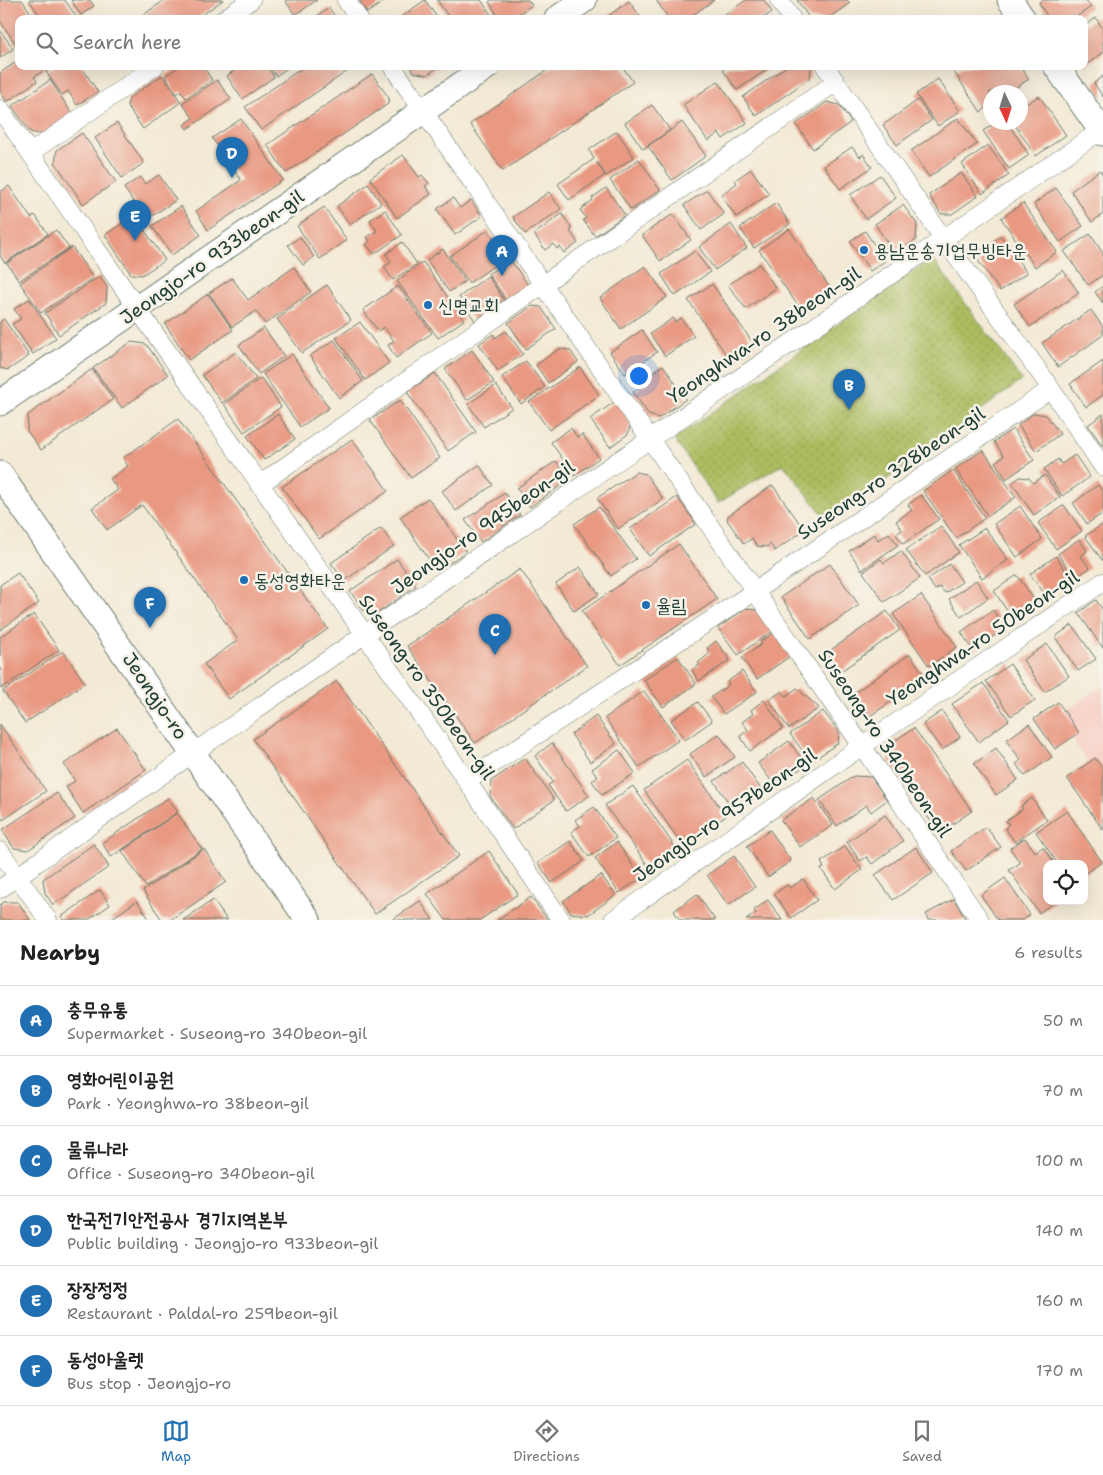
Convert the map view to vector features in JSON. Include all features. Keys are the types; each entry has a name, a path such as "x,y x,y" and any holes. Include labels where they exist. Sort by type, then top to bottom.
{"street":[{"path":"230,15 251,0"},
{"path":"346,0 356,15"},
{"path":"563,15 584,0"},
{"path":"779,0 789,15"},
{"path":"1010,0 1020,15"},
{"path":"30,153 149,70"},
{"name":"Suseong-ro 340beon-gil","path":"395,70 980,920"},
{"name":"Jeongjo-ro 933beon-gil","path":"0,403 482,70"},
{"path":"828,70 943,238 1051,389 1103,467"},
{"path":"1059,70 1102,131"},
{"path":"260,485 542,285 836,82"},
{"name":"Suseong-ro 350beon-gil","path":"0,109 561,920"},
{"name":"Yeonghwa-ro 38beon-gil","path":"650,439 1102,131"},
{"name":"Suseong-ro 328beon-gil","path":"755,591 1051,389"},
{"name":"Jeongjo-ro 945beon-gil","path":"0,888 650,439"},
{"name":"Jeongjo-ro","path":"0,474 308,920"},
{"name":"Yeonghwa-ro 50beon-gil","path":"862,746 1103,582"},
{"path":"466,781 755,591"},
{"name":"Jeongjo-ro 957beon-gil","path":"613,920 862,746"},
{"path":"0,851 48,920"}],"shaded area":[{"path":"1103,686 1103,784 1057,717"}],"green space":[{"path":"932,258 1022,380 829,522 783,464 718,503 674,439"}],"building":[{"path":"0,0 22,0 32,15 15,15 15,43 0,21"},
{"path":"29,0 65,0 75,15 39,15"},
{"path":"71,0 90,0 94,6 81,15"},
{"path":"165,0 223,0 202,15 143,15"},
{"path":"285,0 317,0 295,15"},
{"path":"359,0 386,0 367,13"},
{"path":"425,0 435,15 404,15"},
{"path":"437,0 481,0 491,15 447,15"},
{"path":"492,0 528,0 532,5 517,15 497,15 489,2"},
{"path":"656,0 714,0 693,15 666,15"},
{"path":"746,0 764,0 772,12 768,15 725,15"},
{"path":"797,0 847,0 850,3 833,15 807,15"},
{"path":"1043,0 1086,0 1091,7 1079,15 1046,15 1039,3"},
{"path":"629,1 639,15 610,15"},
{"path":"329,8 334,15 319,15"},
{"path":"1096,18 1103,29 1103,53 1088,63 1088,23"},
{"path":"0,30 13,49 0,58"},
{"path":"15,63 15,70 44,70 34,77 37,81 7,102 0,91 0,73"},
{"path":"49,70 84,70 98,92 77,105 68,91 62,95 46,72"},
{"path":"174,70 206,70 212,80 186,98 181,91 177,94 165,76"},
{"path":"235,70 270,70 274,77 242,99 227,76"},
{"path":"272,70 284,70 276,76"},
{"path":"299,70 349,70 261,130 245,107"},
{"path":"412,70 434,70 427,75"},
{"path":"547,70 625,70 633,82 503,171 470,124"},
{"path":"723,70 766,70 737,90"},
{"path":"781,70 811,70 810,78 756,116 743,97"},
{"path":"957,70 1023,70 1029,79 1020,85 983,85 983,110 981,112 954,72"},
{"path":"372,74 389,98 388,104 286,173 267,145"},
{"path":"162,75 181,102 143,129 127,106 129,98"},
{"path":"1103,76 1103,97 1094,83"},
{"path":"938,79 960,111 938,126 916,94"},
{"path":"50,80 73,115 44,135 30,132 12,106"},
{"path":"217,80 231,99 187,129 184,125 193,118 182,103"},
{"path":"718,81 747,123 723,139 719,133 708,141 683,105"},
{"path":"1039,96 1066,135 1036,156 1018,130 1028,130 1028,103"},
{"path":"918,100 932,120 897,145 883,125"},
{"path":"827,102 839,105 851,122 813,149 796,124"},
{"path":"652,105 670,130 643,149 625,123"},
{"path":"958,118 977,144 929,177 911,151"},
{"path":"241,119 283,180 208,230 196,211 241,180 212,138"},
{"path":"682,122 706,156 672,180 648,146"},
{"path":"117,123 144,163 122,178 95,138"},
{"path":"1012,130 1029,155 1009,169 983,131"},
{"path":"617,131 634,157 606,176 597,162 605,175 569,200 558,184 594,159 589,150"},
{"path":"82,133 116,182 83,204 55,162 57,150"},
{"path":"988,145 1009,175 982,194 962,164"},
{"path":"852,147 860,157 863,154 872,167 840,189 824,166"},
{"path":"403,155 419,177 422,175 429,183 425,186 431,194 397,218 370,178"},
{"path":"639,159 660,190 631,210 610,180"},
{"path":"751,169 769,194 736,217 721,195 737,183 735,180"},
{"path":"1100,170 1103,175 1103,214 1092,222 1071,191"},
{"path":"961,173 978,196 952,214 941,214 929,195"},
{"path":"159,175 176,200 146,220 124,188 140,177 145,184"},
{"path":"880,175 896,198 866,219 850,195"},
{"path":"368,184 381,203 350,225 337,206"},
{"path":"9,186 31,218 35,215 48,234 5,263 0,256 0,192"},
{"path":"606,188 625,215 595,236 583,220 586,218 580,210"},
{"path":"1056,188 1083,226 1060,242 1034,204"},
{"path":"707,190 724,214 701,230 684,205"},
{"path":"549,192 561,209 525,234 513,217"},
{"path":"453,198 460,208 471,200 482,216 455,235 437,209"},
{"path":"776,203 790,224 754,248 740,228"},
{"path":"1023,203 1057,252 1035,267 1001,218"},
{"path":"903,205 917,224 916,240 895,254 875,224"},
{"path":"181,206 201,235 172,255 152,226"},
{"path":"324,207 347,240 320,259 297,226"},
{"path":"385,210 402,235 374,254 366,244 370,241 367,237 377,231 370,220"},
{"path":"562,214 572,229 570,231 578,243 564,253 560,247 557,249 553,244 545,250 534,234"},
{"path":"673,214 691,240 660,261 642,235"},
{"path":"134,215 165,260 142,275 131,274 105,235"},
{"path":"731,224 747,248 715,270 699,247"},
{"path":"789,229 833,292 803,313 759,250"},
{"path":"56,230 69,248 19,281 7,263"},
{"path":"488,230 507,257 469,283 450,256"},
{"path":"865,231 885,261 870,271 850,241"},
{"path":"1090,234 1103,253 1103,275 1088,285 1064,251"},
{"path":"1001,236 1027,273 1000,291 974,255"},
{"path":"300,237 314,257 303,265 288,245"},
{"path":"402,242 417,264 393,280 384,267 391,262 386,254"},
{"path":"72,247 93,278 41,313 20,283"},
{"path":"443,249 465,281 449,292 427,260"},
{"path":"695,251 710,272 675,296 661,274"},
{"path":"510,259 528,285 506,300 488,274"},
{"path":"423,262 464,320 438,338 397,281"},
{"path":"759,264 776,288 746,309 728,285"},
{"path":"645,266 667,297 621,329 600,298"},
{"path":"294,267 311,292 265,324 256,311 232,327 209,293 232,278 248,300"},
{"path":"1063,270 1079,293 1030,327 1014,304"},
{"path":"100,276 107,287 106,303 59,335 45,313"},
{"path":"488,276 504,300 475,321 459,297"},
{"path":"712,284 755,346 732,363 688,300"},
{"path":"327,285 351,320 302,353 277,319"},
{"path":"398,286 432,333 396,358 388,345 394,341 384,327 378,331 363,310"},
{"path":"1103,286 1103,303 1095,292"},
{"path":"208,294 233,330 189,360 165,324"},
{"path":"29,299 56,338 33,354 12,324 21,319 14,309"},
{"path":"532,306 541,307 556,329 526,349 508,323"},
{"path":"1091,310 1103,327 1103,335 1058,367 1042,343"},
{"path":"673,318 675,322 681,318 694,336 665,356 650,334"},
{"path":"4,319 29,356 8,370 0,368 0,322"},
{"path":"360,322 389,363 365,380 336,338"},
{"path":"264,328 284,356 259,374 239,345"},
{"path":"642,330 657,352 625,374 610,352"},
{"path":"506,331 523,354 498,371 479,344 493,334 495,338"},
{"path":"334,340 363,381 339,398 310,356"},
{"path":"131,342 146,344 168,375 122,408 93,368"},
{"path":"559,349 570,350 578,362 548,383 536,365"},
{"path":"472,350 494,382 467,400 445,369"},
{"path":"236,352 256,379 222,403 202,375"},
{"path":"292,354 329,408 300,427 263,374"},
{"path":"526,361 545,387 521,404 502,377"},
{"path":"1103,361 1103,395 1086,407 1070,384"},
{"path":"663,365 686,399 659,418 649,415 633,392 650,380 647,376"},
{"path":"580,367 599,395 549,430 529,402"},
{"path":"92,369 113,399 41,450 27,431 28,415"},
{"path":"435,373 476,432 448,451 407,392"},
{"path":"261,378 281,407 244,432 224,404"},
{"path":"496,385 512,408 484,427 468,404"},
{"path":"400,400 440,458 411,478 370,420"},
{"path":"616,401 631,423 628,434 610,447 590,419"},
{"path":"1034,413 1046,415 1060,434 1036,451 1018,425"},
{"path":"278,414 295,439 264,460 247,436"},
{"path":"1103,414 1103,447 1088,425"},
{"name":"동성영화타운","path":"178,419 328,629 229,699 204,664 238,640 142,505 107,530 92,508 118,490 110,479 128,466 123,458"},
{"path":"571,428 578,438 582,434 599,458 574,476 551,442"},
{"path":"1013,429 1034,460 1006,479 995,462 1004,456 994,442"},
{"path":"352,439 388,491 319,539 282,487"},
{"path":"983,450 1016,497 988,516 955,469"},
{"path":"1075,455 1090,477 1062,496 1044,469 1058,459 1061,464"},
{"path":"556,461 570,479 530,507 517,488"},
{"path":"479,465 493,485 456,511 442,491"},
{"path":"953,470 985,518 956,538 923,491"},
{"path":"636,472 646,474 663,499 618,529 597,498"},
{"path":"1045,475 1060,497 1034,515 1012,483 1020,477 1029,478 1033,483"},
{"path":"1098,485 1103,492 1103,513 1087,524 1073,503"},
{"path":"771,486 774,487 803,528 803,531 775,551 770,544 767,547 757,546 752,538 744,544 727,520 728,516"},
{"path":"505,493 520,515 481,542 465,520"},
{"path":"921,495 939,519 903,544 896,534 902,530 896,521 912,510 908,505"},
{"path":"677,497 696,524 649,556 630,529"},
{"path":"428,498 466,552 437,571 400,517"},
{"path":"1064,505 1082,531 1056,549 1038,523"},
{"path":"1020,506 1042,539 1017,557 994,524"},
{"path":"599,507 636,559 611,576 574,524"},
{"path":"1103,524 1103,560 1102,560 1085,536"},
{"path":"941,526 959,552 925,576 906,550"},
{"path":"381,528 394,546 344,581 331,563"},
{"path":"985,528 1008,560 982,578 959,545"},
{"path":"889,533 898,545 862,570 849,551 874,534 878,540"},
{"path":"1079,539 1087,551 1081,556 1090,568 1075,578 1058,554"},
{"path":"679,544 717,599 620,665 582,611"},
{"path":"901,551 920,578 884,602 863,572 881,559 884,563"},
{"path":"1056,556 1072,580 1047,597 1030,574"},
{"path":"397,559 416,586 378,613 364,611 350,591"},
{"path":"830,564 859,605 810,639 781,597"},
{"path":"950,564 962,582 945,593 940,587 935,590 928,579"},
{"path":"580,567 599,594 574,611 556,584"},
{"path":"520,569 587,666 475,743 407,646"},
{"path":"18,573 39,603 0,630 0,585"},
{"path":"1017,575 1038,605 1014,621 994,591"},
{"path":"976,580 988,598 961,617 949,599"},
{"path":"921,595 957,647 929,666 893,614"},
{"path":"1096,600 1103,610 1103,648 1078,613"},
{"path":"746,608 760,611 774,630 738,655 718,628"},
{"path":"993,610 1006,628 973,650 961,632"},
{"path":"887,611 900,630 841,671 828,652"},
{"path":"34,614 59,650 1,689 0,637"},
{"path":"1072,625 1096,659 1078,671 1055,637"},
{"path":"775,632 792,655 757,679 742,658"},
{"path":"716,641 730,660 699,681 692,670 700,665 698,663 710,653 707,648"},
{"path":"1047,644 1069,676 1045,692 1023,660"},
{"path":"63,651 85,683 25,723 3,691"},
{"path":"910,654 926,678 870,716 854,693"},
{"path":"678,657 696,684 663,707 644,680"},
{"path":"1010,664 1035,700 1011,716 986,681"},
{"path":"742,671 757,692 724,714 711,697 729,685 727,682"},
{"path":"337,681 459,856 375,914 253,739"},
{"path":"983,683 1009,720 979,742 952,704"},
{"path":"797,688 819,708 789,729 769,700 782,691 786,696"},
{"path":"644,691 679,740 639,767 605,718"},
{"path":"764,700 783,728 750,751 740,736 748,730 742,722 753,714 751,710"},
{"path":"698,702 712,721 685,740 671,720"},
{"path":"1058,702 1079,733 1055,749 1034,719"},
{"path":"823,711 839,732 838,743 811,762 790,734"},
{"path":"942,711 960,737 942,750 923,724"},
{"path":"596,716 616,744 590,762 571,734"},
{"path":"0,724 46,791 3,820 0,815"},
{"path":"1029,724 1052,757 1025,776 1016,764 1021,760 1006,740"},
{"path":"117,728 146,770 83,813 66,787 75,781 64,764"},
{"path":"914,728 972,811 939,833 889,761 891,743"},
{"path":"719,734 735,757 706,777 690,754"},
{"path":"789,741 806,765 775,786 758,763"},
{"path":"552,743 589,796 566,811 548,785 553,782 535,756"},
{"path":"996,748 1018,780 996,795 974,764"},
{"path":"619,750 635,773 602,795 592,781 598,777 592,769"},
{"path":"525,758 554,800 513,829 490,796 491,781"},
{"path":"1095,758 1103,769 1103,830 1067,778"},
{"path":"687,760 726,816 683,846 644,790"},
{"path":"742,762 763,792 735,812 714,781"},
{"path":"854,776 871,777 887,800 871,812 866,805 837,826 819,800"},
{"path":"633,786 677,850 650,869 605,805"},
{"path":"57,793 75,818 28,850 14,848 2,830"},
{"path":"168,798 178,812 111,857 102,843"},
{"path":"814,798 833,825 800,847 781,820"},
{"path":"1032,798 1047,820 1015,842 1005,828 1009,824 1006,821 1023,809 1021,806"},
{"path":"594,807 616,838 589,857 571,832 580,826 575,820"},
{"path":"1067,811 1102,862 1088,871 1088,860 1055,860 1036,832"},
{"path":"177,813 202,849 146,887 122,851"},
{"path":"885,815 903,841 872,864 867,857 860,861 847,842"},
{"path":"986,827 1001,847 966,871 951,851"},
{"path":"770,830 791,861 768,877 747,846"},
{"path":"1025,838 1035,852 1043,847 1052,860 1043,860 1043,905 1050,905 1039,913 1009,870 1020,863 1010,848"},
{"path":"570,841 584,861 552,883 538,863"},
{"path":"617,842 641,878 619,893 595,858"},
{"path":"94,844 109,867 53,905 45,893 43,879"},
{"path":"845,846 862,870 835,889 821,869 824,868 821,862"},
{"path":"916,847 933,873 893,900 875,875"},
{"path":"204,849 226,882 170,920 162,920 143,891"},
{"path":"489,851 518,894 480,920 446,920 427,894"},
{"path":"734,856 755,887 728,905 707,875"},
{"path":"601,875 616,895 588,915 571,913 563,901"},
{"path":"1005,878 1030,915 1023,920 998,920 981,895"},
{"path":"803,879 817,900 791,918 774,894 787,885 790,888"},
{"path":"100,890 110,905 88,920 64,920 61,917"},
{"path":"697,894 715,920 680,920 674,911"},
{"path":"531,897 548,920 497,920"},
{"path":"954,899 966,920 929,920 926,914"},
{"path":"213,900 227,920 183,920"},
{"path":"768,900 782,920 746,920 756,913 754,910"},
{"path":"137,901 150,920 109,920"},
{"path":"420,901 433,920 392,920"},
{"path":"4,902 18,902 30,920 0,920 0,905"}],"place":[{"name":"한국전기안전공사 경기지역본부","path":"232,178"},
{"name":"장장정정","path":"135,241"},
{"name":"용남운송기업무빙타운","path":"864,250"},
{"name":"충무유통","path":"502,276"},
{"name":"신명교회","path":"428,305"},
{"name":"영화어린이공원","path":"849,410"},
{"name":"동성영화타운","path":"244,580"},
{"name":"율림","path":"646,605"},
{"name":"동성아울렛","path":"150,628"},
{"name":"물류나라","path":"495,655"}]}
